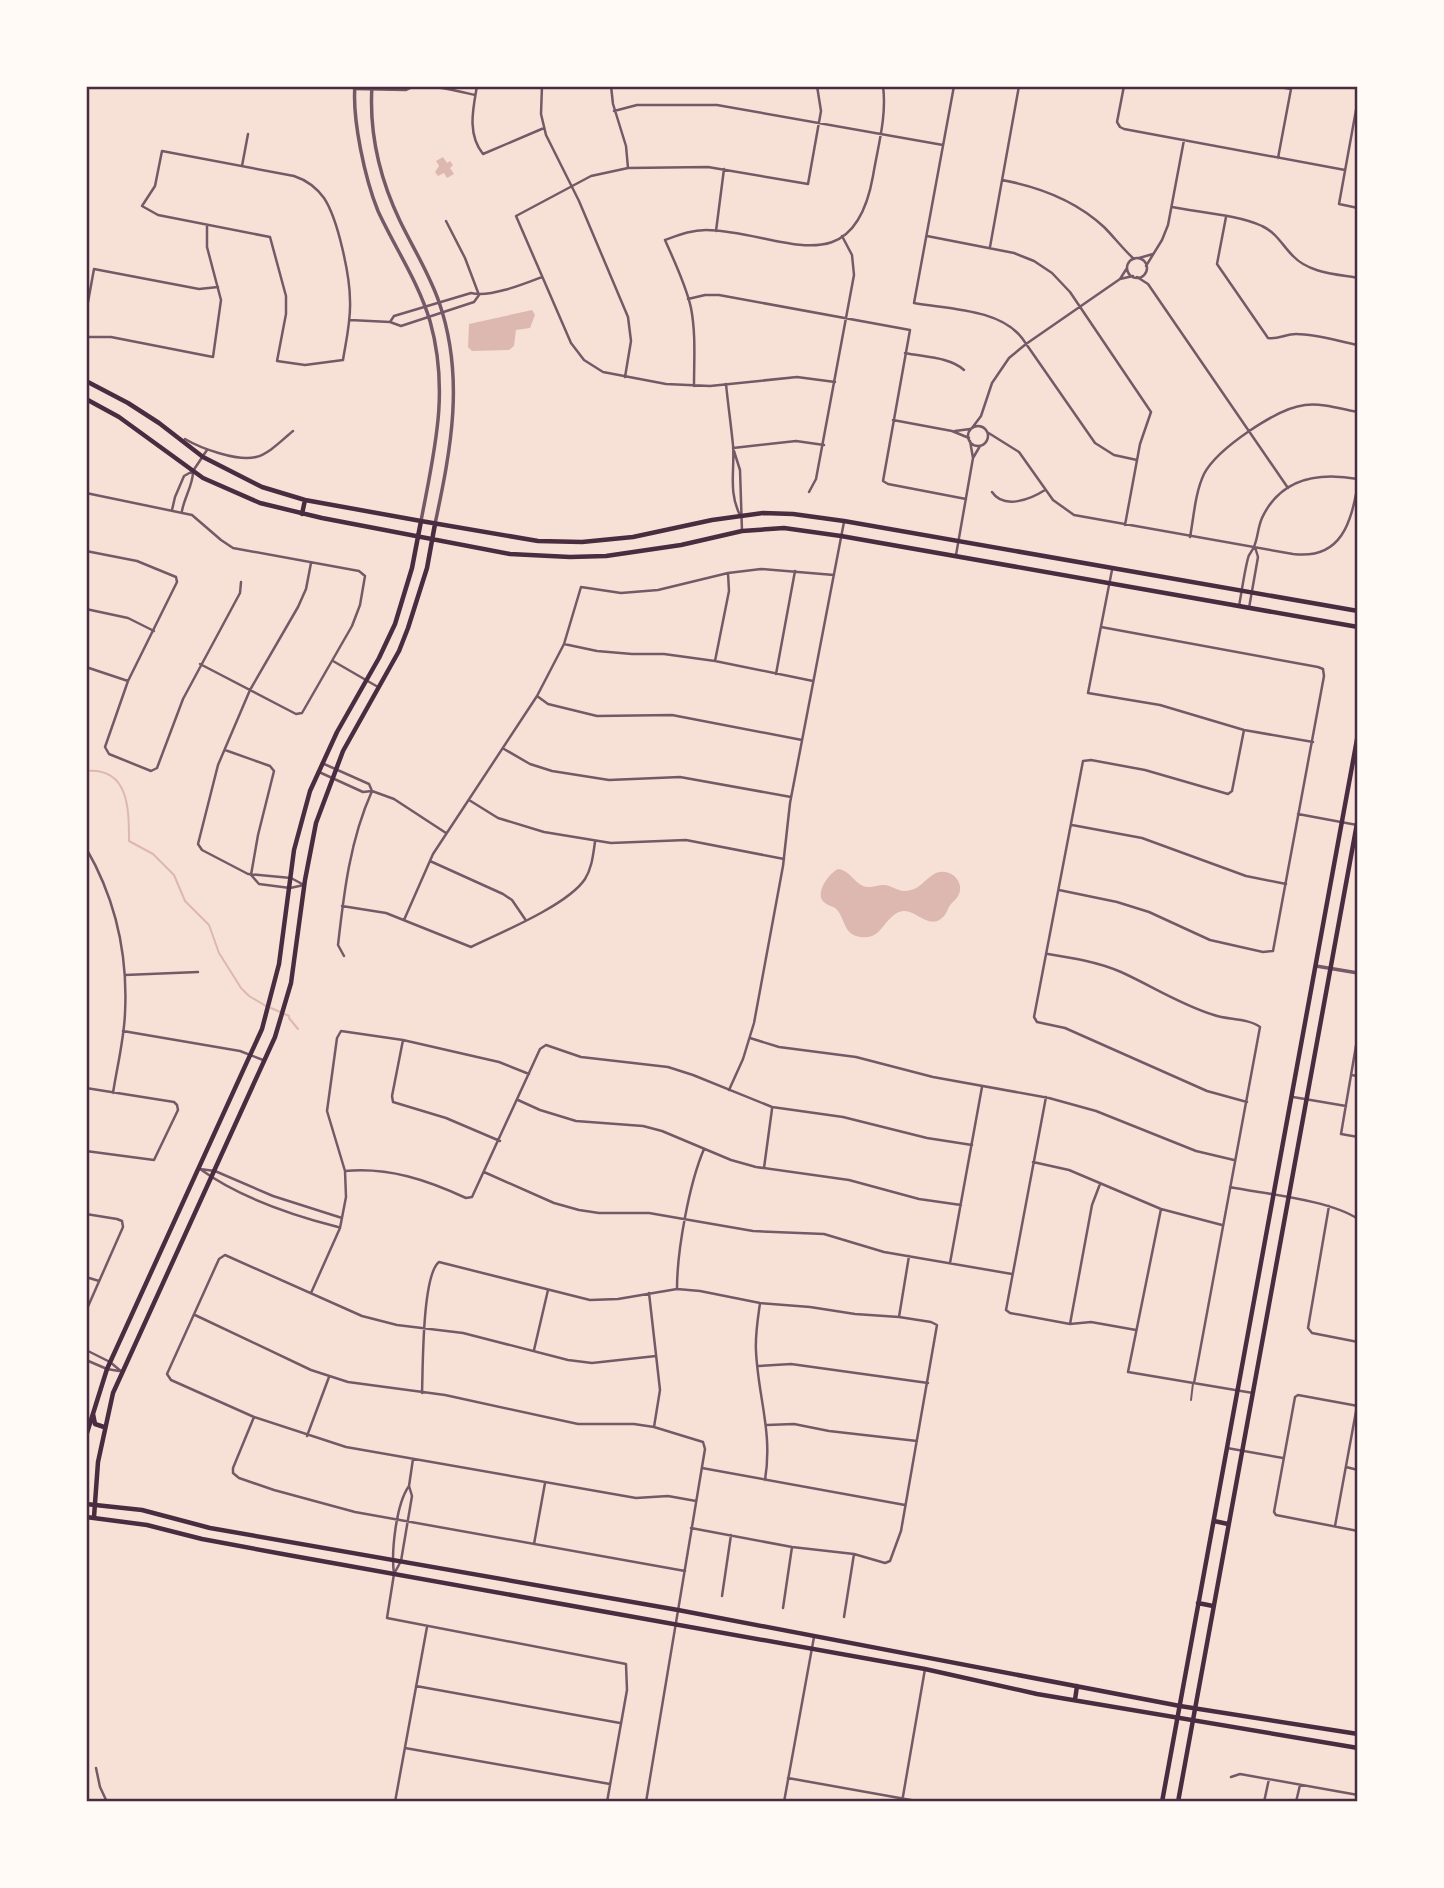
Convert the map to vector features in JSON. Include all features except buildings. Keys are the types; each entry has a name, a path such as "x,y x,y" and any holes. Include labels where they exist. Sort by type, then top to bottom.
{"main road":[{"path":"86,381 128,403 203,457 262,487 305,500 435,524 538,541 582,542 633,537 740,516 763,513 793,514 1358,611"},
{"path":"86,400 119,417 193,471 260,503 302,514 510,554 582,557 630,554 742,531 784,528 1358,627"},
{"path":"302,514 305,500"},
{"path":"86,1436 110,1362 200,1169 264,1021 279,964 297,840 310,791 337,732 394,624 412,568 421,521"},
{"path":"94,1517 98,1462 113,1393 279,1026 294,966 311,841 335,769 399,651 427,568 435,524"},
{"path":"1162,1802 1358,734"},
{"path":"1178,1802 1358,823"},
{"path":"93,1409 94,1423 104,1427"},
{"path":"86,1504 142,1510 204,1527 678,1610 1180,1706 1358,1734"},
{"path":"86,1517 147,1525 202,1539 812,1648 1074,1700 1358,1748"},
{"path":"1214,1521 1228,1524"},
{"path":"202,1539 204,1527"},
{"path":"1198,1603 1213,1606"},
{"path":"925,1669 927,1657"},
{"path":"1074,1700 1077,1686"},
{"path":"1298,1739 1300,1726"}],"street":[{"path":"421,521 440,408 438,360 429,317 414,278 370,191 360,141 354,87 406,90 411,86 475,94"},
{"path":"477,86 472,124 483,154 544,128"},
{"path":"542,86 540,107 544,128 628,317 631,341 625,377"},
{"path":"611,86 614,111 625,140 628,167"},
{"path":"817,86 821,106 820,123 808,184 724,169 628,167 597,174 516,216 577,352 598,370 666,384 694,386 797,377 835,382"},
{"path":"694,386 694,334 688,299 665,240 692,231 716,231 803,246 823,244 842,236 855,225 867,206 881,134 883,86"},
{"path":"954,86 914,303 997,318 1012,327 1095,443 1114,456 1137,460"},
{"path":"990,247 1019,86"},
{"path":"1124,86 1118,126 1124,130 1345,170"},
{"path":"1274,86 1291,89 1278,158"},
{"path":"371,88 374,137 385,183 440,303 452,357 455,406 452,442 435,524"},
{"path":"1358,99 1339,204 1358,208"},
{"path":"614,111 637,105 717,105 943,145"},
{"path":"242,166 248,134"},
{"path":"1120,279 1135,277 1146,269 1165,235 1184,140"},
{"path":"162,151 242,166 298,177 312,185 329,209 346,265 350,291 350,320 343,360 305,365 277,361 286,314 286,296 270,237 155,214 142,206 155,186 162,151"},
{"path":"716,231 724,169"},
{"path":"1002,180 1042,190 1067,201 1098,222 1123,249 1144,261 1148,284 1288,488"},
{"path":"1172,207 1257,223 1269,230 1293,257 1309,268 1358,278"},
{"path":"1226,217 1217,264 1271,339 1298,334 1358,345"},
{"path":"446,221 466,258 479,295"},
{"path":"86,337 111,337 212,357 221,308 207,247 207,225"},
{"path":"809,492 816,479 824,445 854,270 850,251 842,236"},
{"path":"926,236 1014,253 1040,265 1062,283 1080,306 1152,414 1140,444 1125,525"},
{"path":"1123,249 1135,277 1148,284"},
{"path":"973,458 969,440 972,428 981,416 995,376 1009,358 1120,279 1128,265 1136,258 1153,254"},
{"path":"86,313 94,269 199,289 218,286"},
{"path":"390,322 394,316 471,293 479,295 516,288 542,277"},
{"path":"350,320 390,322 401,326 474,302 479,295"},
{"path":"688,299 719,295 910,330 883,474 884,482 966,499"},
{"path":"905,353 949,361 964,370"},
{"path":"726,384 733,448 731,472 735,505 742,531"},
{"path":"1190,537 1199,488 1206,471 1222,452 1279,413 1302,405 1320,405 1358,412"},
{"path":"981,416 986,430 985,442"},
{"path":"893,420 952,431 975,445 981,445"},
{"path":"952,431 978,426 1019,452 1057,504 1074,515 1190,537 1255,547 1303,555 1331,546 1342,535 1350,522 1358,481 1336,475 1319,475 1288,488 1275,499 1265,513 1255,547 1248,554 1239,606"},
{"path":"185,439 208,450 257,457 293,430"},
{"path":"956,556 973,458 981,445 997,439"},
{"path":"733,448 796,441 824,445"},
{"path":"733,448 740,470 743,503 740,516"},
{"path":"173,510 184,476 193,471 208,450"},
{"path":"182,512 184,499 193,480 193,471"},
{"path":"992,492 1003,500 1013,501 1032,497 1046,489"},
{"path":"86,493 192,515 233,548 359,571 365,576 360,605 352,626 300,714 200,664"},
{"path":"729,1090 750,1038 769,948 791,797 844,521"},
{"path":"1249,608 1258,557 1255,547"},
{"path":"86,551 137,561 176,577 177,582 128,681 106,741 106,751 148,771 154,771 159,765 183,699 240,593 241,582"},
{"path":"304,885 289,888 259,884 251,875 199,847 205,810 224,750 250,690 298,607 306,589 311,563"},
{"path":"404,920 430,861 446,833 537,696 565,644 581,587 621,593 658,590 728,573 761,569 834,575"},
{"path":"1112,570 1088,693 1160,705 1244,730 1313,742"},
{"path":"776,674 795,571"},
{"path":"715,661 729,591 728,573"},
{"path":"86,609 128,618 154,631"},
{"path":"1059,890 1117,902 1149,912 1210,940 1272,952 1276,943 1313,742 1324,671 1318,667 1101,627"},
{"path":"565,644 597,651 664,654 715,661 814,681"},
{"path":"332,661 379,688"},
{"path":"86,667 128,681"},
{"path":"537,696 548,704 597,716 672,715 802,740"},
{"path":"1244,730 1230,794 1145,770 1091,760 1083,761 1035,1020 1077,1033 1207,1091 1247,1102"},
{"path":"503,749 530,764 552,771 609,780 680,777 791,797"},
{"path":"224,750 270,766 274,771 251,875"},
{"path":"322,764 369,784 372,791 360,817 342,906 338,945 344,956"},
{"path":"319,772 363,792 372,791 394,799 446,833"},
{"path":"468,800 489,814 515,825 595,841 625,843 686,840 784,859"},
{"path":"1298,814 1358,823"},
{"path":"1072,825 1142,838 1246,876 1286,884"},
{"path":"342,906 383,912 468,947 562,900 580,886 592,862 595,841"},
{"path":"86,848 104,885 116,921 125,975 123,1031 113,1093"},
{"path":"430,861 503,894 512,900 525,919"},
{"path":"251,875 291,878 304,885"},
{"path":"1047,954 1090,962 1120,972 1177,1001 1215,1016 1254,1023 1260,1027 1194,1383"},
{"path":"1316,966 1358,973"},
{"path":"125,975 198,972"},
{"path":"123,1031 240,1051 265,1061"},
{"path":"311,1293 340,1228 346,1197 345,1171 327,1111 337,1038 341,1031 402,1040 499,1062 529,1074"},
{"path":"1358,1034 1341,1134 1358,1137"},
{"path":"750,1038 779,1047 856,1057 933,1077 1046,1097 1096,1111 1196,1151 1235,1160"},
{"path":"402,1040 391,1098 393,1102 446,1118 500,1141"},
{"path":"345,1171 388,1171 426,1181 470,1198 474,1195 500,1141 543,1046 549,1045 581,1057 668,1067 693,1074 772,1107 843,1117 927,1138 972,1145"},
{"path":"1351,1075 1358,1076"},
{"path":"950,1263 982,1086"},
{"path":"86,1088 172,1102 177,1107 177,1115 154,1160 86,1151"},
{"path":"1046,1097 1005,1306 1008,1312 1070,1324 1091,1322 1136,1330"},
{"path":"1293,1097 1346,1106"},
{"path":"518,1100 547,1113 576,1121 643,1126 662,1131 731,1160 764,1168 849,1180 919,1199 961,1205"},
{"path":"764,1168 772,1107"},
{"path":"677,1289 678,1264 696,1173 705,1147"},
{"path":"1034,1162 1069,1170 1161,1209 1223,1225"},
{"path":"200,1169 215,1171 284,1200 342,1218"},
{"path":"200,1169 212,1178 283,1211 340,1228"},
{"path":"484,1172 554,1203 579,1210 649,1213 752,1231 824,1234 884,1252 1012,1274"},
{"path":"1070,1324 1091,1205 1100,1184"},
{"path":"1230,1187 1329,1206 1348,1212 1358,1219"},
{"path":"1329,1206 1307,1325 1309,1331 1358,1342"},
{"path":"1161,1209 1128,1372 1254,1393"},
{"path":"86,1213 117,1219 123,1223 122,1232 86,1311"},
{"path":"656,1356 592,1363 568,1360 463,1333 397,1325 362,1316 223,1255 168,1369 168,1377 254,1417 346,1447 636,1498 668,1496 696,1501"},
{"path":"899,1317 909,1255"},
{"path":"422,1393 424,1328 429,1282 435,1264 445,1263 590,1300 618,1299 677,1289 760,1303 899,1317 937,1325 906,1505 890,1562 691,1528"},
{"path":"86,1277 100,1282"},
{"path":"534,1350 548,1290"},
{"path":"649,1293 660,1390 654,1427"},
{"path":"760,1303 756,1340 767,1425 768,1464 765,1480"},
{"path":"195,1315 330,1377 374,1388 476,1401 578,1424 635,1424 654,1427 705,1444 662,1718 646,1802"},
{"path":"86,1350 110,1362 122,1372"},
{"path":"86,1360 122,1372"},
{"path":"758,1366 791,1364 928,1383"},
{"path":"307,1436 330,1377"},
{"path":"1335,1526 1358,1406 1299,1395 1295,1397 1274,1514 1358,1531"},
{"path":"254,1417 233,1473 239,1478 299,1498 355,1512 685,1571"},
{"path":"767,1425 794,1424 917,1442"},
{"path":"1227,1448 1283,1458"},
{"path":"394,1574 401,1561 412,1496 409,1486 413,1459"},
{"path":"1346,1467 1358,1470"},
{"path":"702,1468 906,1505"},
{"path":"534,1544 545,1483"},
{"path":"409,1486 403,1495 398,1520 387,1618 626,1664 626,1690 607,1802"},
{"path":"722,1596 731,1535"},
{"path":"783,1608 792,1547"},
{"path":"844,1617 854,1554"},
{"path":"395,1802 427,1627"},
{"path":"784,1802 814,1636"},
{"path":"902,1801 925,1669"},
{"path":"416,1686 621,1723"},
{"path":"405,1748 610,1784"},
{"path":"96,1768 107,1802"},
{"path":"1231,1777 1240,1774 1358,1795"},
{"path":"788,1778 902,1801 922,1802"},
{"path":"1264,1802 1269,1779"},
{"path":"1296,1802 1300,1785"}],"lane":[{"path":"1191,1399 1194,1383"}],"shaded area":[{"path":"443,157 447,163 450,161 453,165 450,168 454,174 447,178 444,173 438,176 435,172 439,166 436,161"},
{"path":"532,310 535,315 530,328 516,330 514,346 509,350 472,351 468,347 469,324"},
{"path":"838,869 845,871 863,886 887,885 904,891 918,887 936,873 947,872 957,879 960,892 945,915 937,921 931,922 910,912 899,912 874,935 855,936 848,931 837,909 822,899 821,890 824,884"}],"waterway":[{"path":"86,771 100,772 119,783 127,804 129,841 153,854 174,875 185,901 209,925 219,953 241,988 266,1006"},
{"path":"271,1008 289,1016"},
{"path":"289,1018 298,1029"}]}
